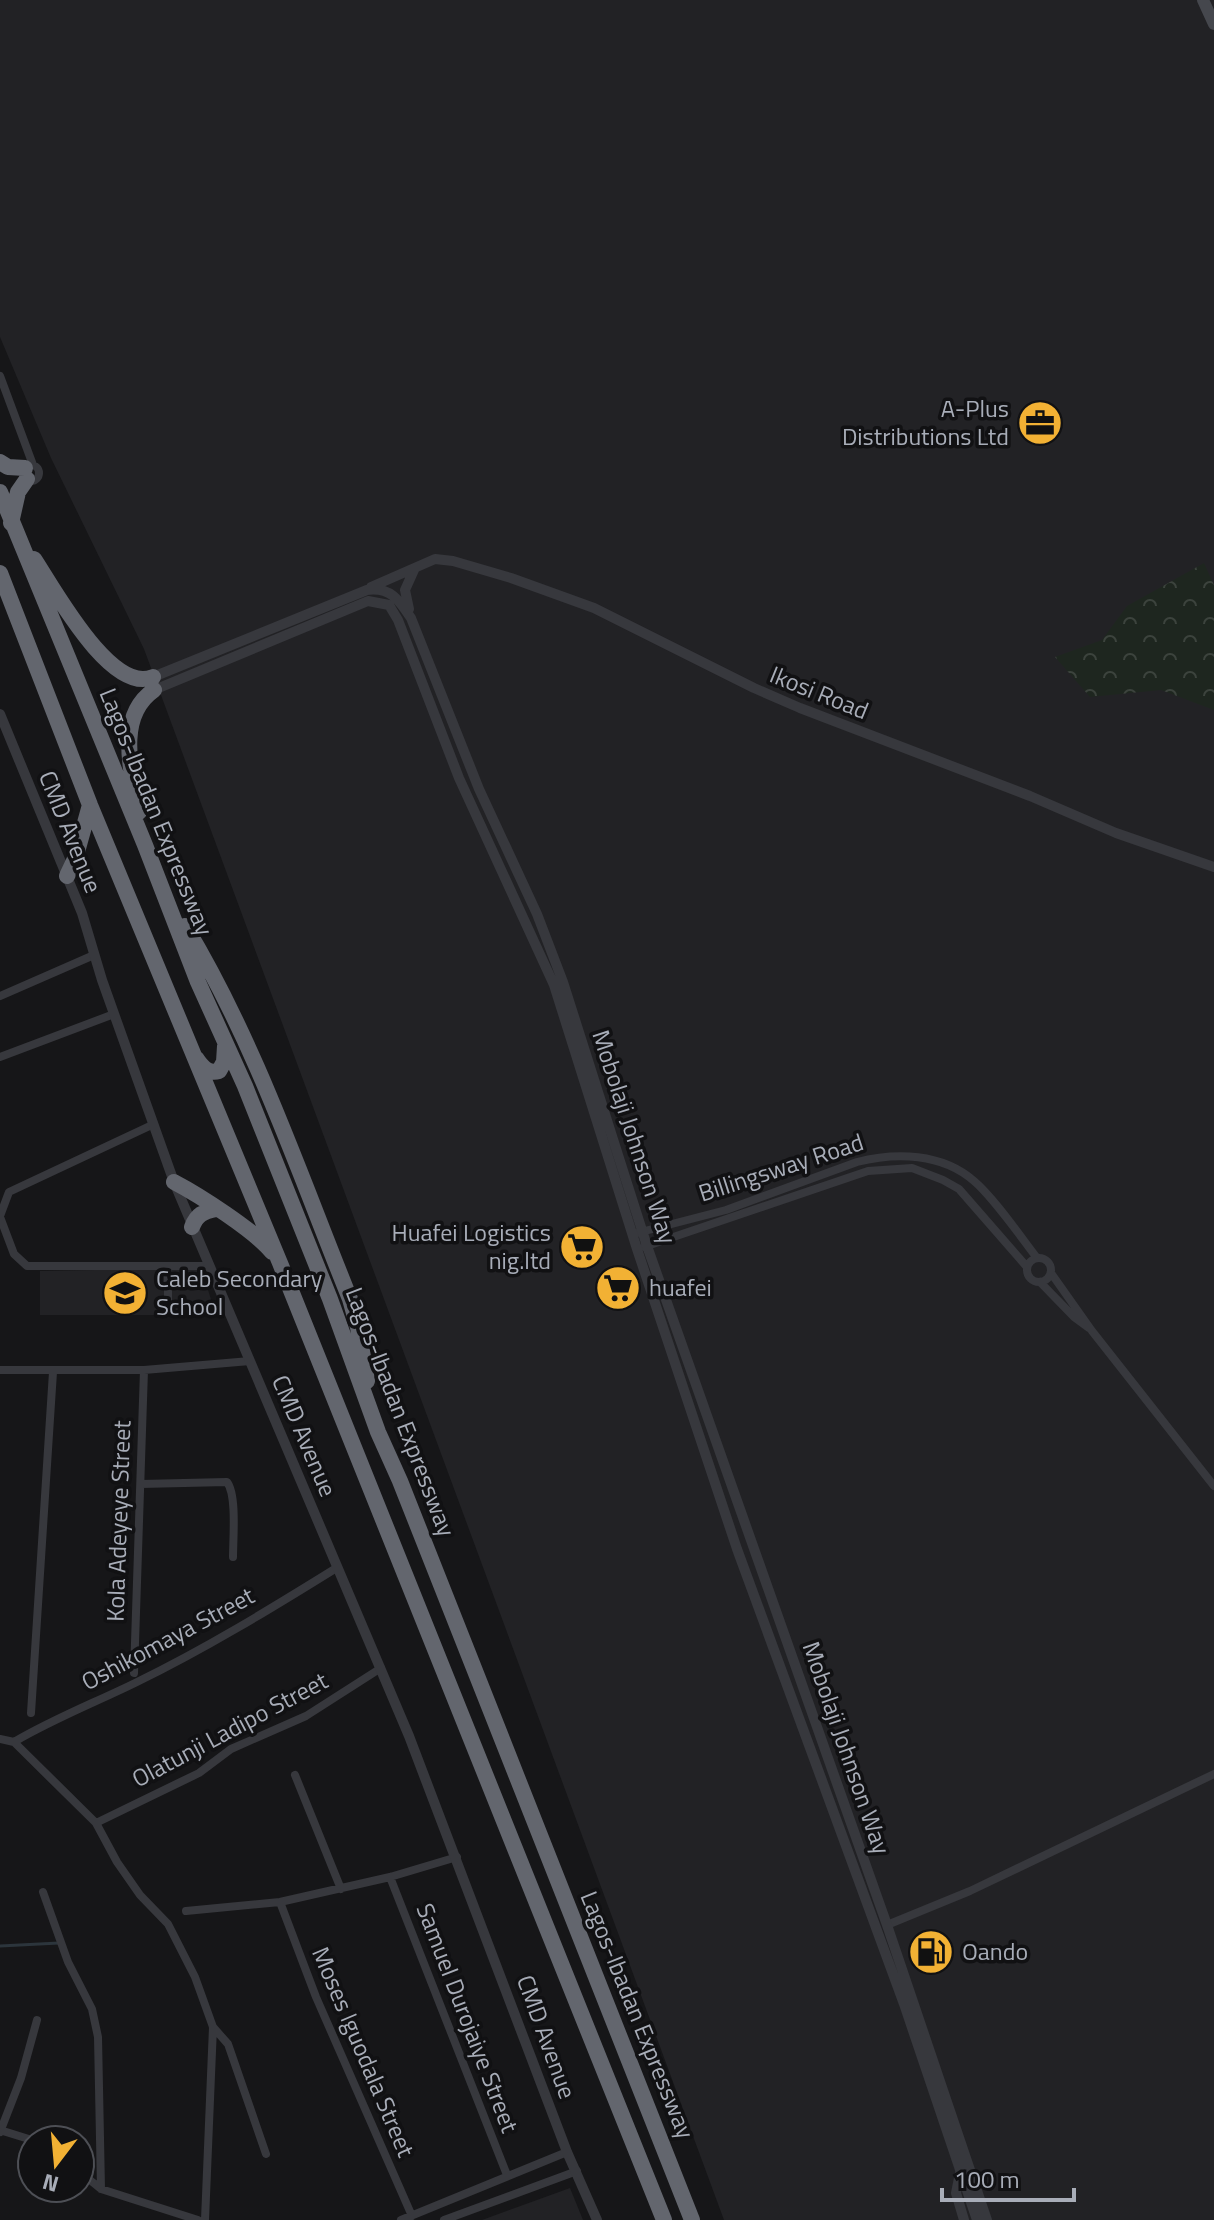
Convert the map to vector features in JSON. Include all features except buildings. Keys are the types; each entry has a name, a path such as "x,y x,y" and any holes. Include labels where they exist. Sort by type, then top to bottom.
{"highway":[{"path":"0,462 28,471 18,492 11,524 72,617 110,665 130,679 153,684 137,705 130,742 131,767 145,845"},
{"name":"Lagos-Ibadan Expressway","path":"0,492 225,1046 245,1086 330,1299 368,1405 692,2220"},
{"path":"0,573 90,805 280,1263 664,2220"},
{"path":"67,876 90,805"},
{"path":"170,908 183,922 217,979 249,1048 350,1299 365,1366 368,1405 344,1424"},
{"path":"189,1046 202,1067 214,1072 223,1066 225,1046"},
{"path":"174,1182 195,1192 260,1240 280,1263"},
{"path":"192,1227 203,1212 216,1209"}],"main road":[{"path":"1203,0 1214,24"}],"street":[{"path":"0,376 28,471"},
{"name":"Ikosi Road","path":"374,592 435,559 453,561 567,597 800,708 1030,796 1116,833 1214,867"},
{"path":"374,592 383,602 399,600 414,570"},
{"path":"153,684 358,604 374,592"},
{"path":"153,684 358,593 374,592"},
{"name":"Mobolaji Johnson Way","path":"399,600 411,618 479,789 537,914 563,982 737,1549 904,2004 977,2220"},
{"name":"Mobolaji Johnson Way","path":"399,600 404,634 464,789 554,985 638,1233"},
{"name":"CMD Avenue","path":"0,714 67,876 174,1182 381,1668 457,1857 567,2152 597,2220"},
{"path":"0,996 94,955"},
{"path":"0,1057 114,1014"},
{"path":"154,1124 9,1192 0,1216 14,1254 27,1266 210,1266"},
{"name":"Billingsway Road","path":"638,1233 726,1210 857,1162 879,1157 916,1156 955,1169 975,1181 1037,1258"},
{"name":"Billingsway Road","path":"642,1247 868,1171 912,1168 959,1189 1027,1267"},
{"name":"Mobolaji Johnson Way","path":"642,1247 887,1925 987,2220"},
{"path":"1092,1331 1040,1282 1030,1278 1027,1267 1031,1260 1037,1258 1048,1262 1051,1273 1092,1331 1214,1486"},
{"path":"168,1267 168,1310"},
{"path":"1040,1282 1051,1273"},
{"path":"0,1370 144,1370 250,1361"},
{"name":"Kola Adeyeye Street","path":"134,1673 144,1370"},
{"path":"31,1713 53,1372"},
{"path":"141,1484 227,1482 231,1487 233,1557"},
{"name":"Oshikomaya Street","path":"14,1742 50,1720 134,1684 225,1635 338,1567"},
{"name":"Olatunji Ladipo Street","path":"96,1823 199,1773 231,1749 306,1716 381,1668"},
{"path":"0,1739 14,1742 96,1823 124,1873 168,1924 195,1977 213,2027 228,2044 266,2154"},
{"path":"887,1925 970,1891 1214,1774"},
{"path":"295,1775 341,1889"},
{"path":"186,1911 280,1902 390,1877 457,1857"},
{"name":"Samuel Durojaiye Street","path":"390,1877 507,2175"},
{"path":"43,1892 68,1962 92,2009 98,2037 101,2189"},
{"name":"Moses Iguodala Street","path":"280,1902 316,1997 412,2216"},
{"path":"0,2131 21,2078 37,2020"},
{"path":"205,2220 213,2027"},
{"path":"401,2220 567,2152"},
{"path":"444,2220 577,2171"},
{"path":"960,2171 956,2193 964,2220"},
{"path":"96,2185 198,2220"}],"shaded area":[{"path":"0,0 1214,0 1214,2220 724,2220 144,649 51,458 0,337"},
{"name":"Caleb Secondary School","path":"201,1268 216,1315 40,1315 40,1271"},
{"path":"570,2188 583,2220 482,2220"}],"green space":[{"path":"1204,563 1214,585 1214,710 1161,690 1090,697 1055,657 1102,640 1127,606"}],"waterway":[{"path":"0,1946 59,1943"}],"place":[{"name":"A-Plus Distributions Ltd","path":"1040,423"},
{"name":"Huafei Logistics nig.ltd","path":"582,1247"},
{"name":"huafei","path":"618,1288"},
{"name":"Caleb Secondary School","path":"125,1293"},
{"name":"Oando","path":"931,1952"}]}
